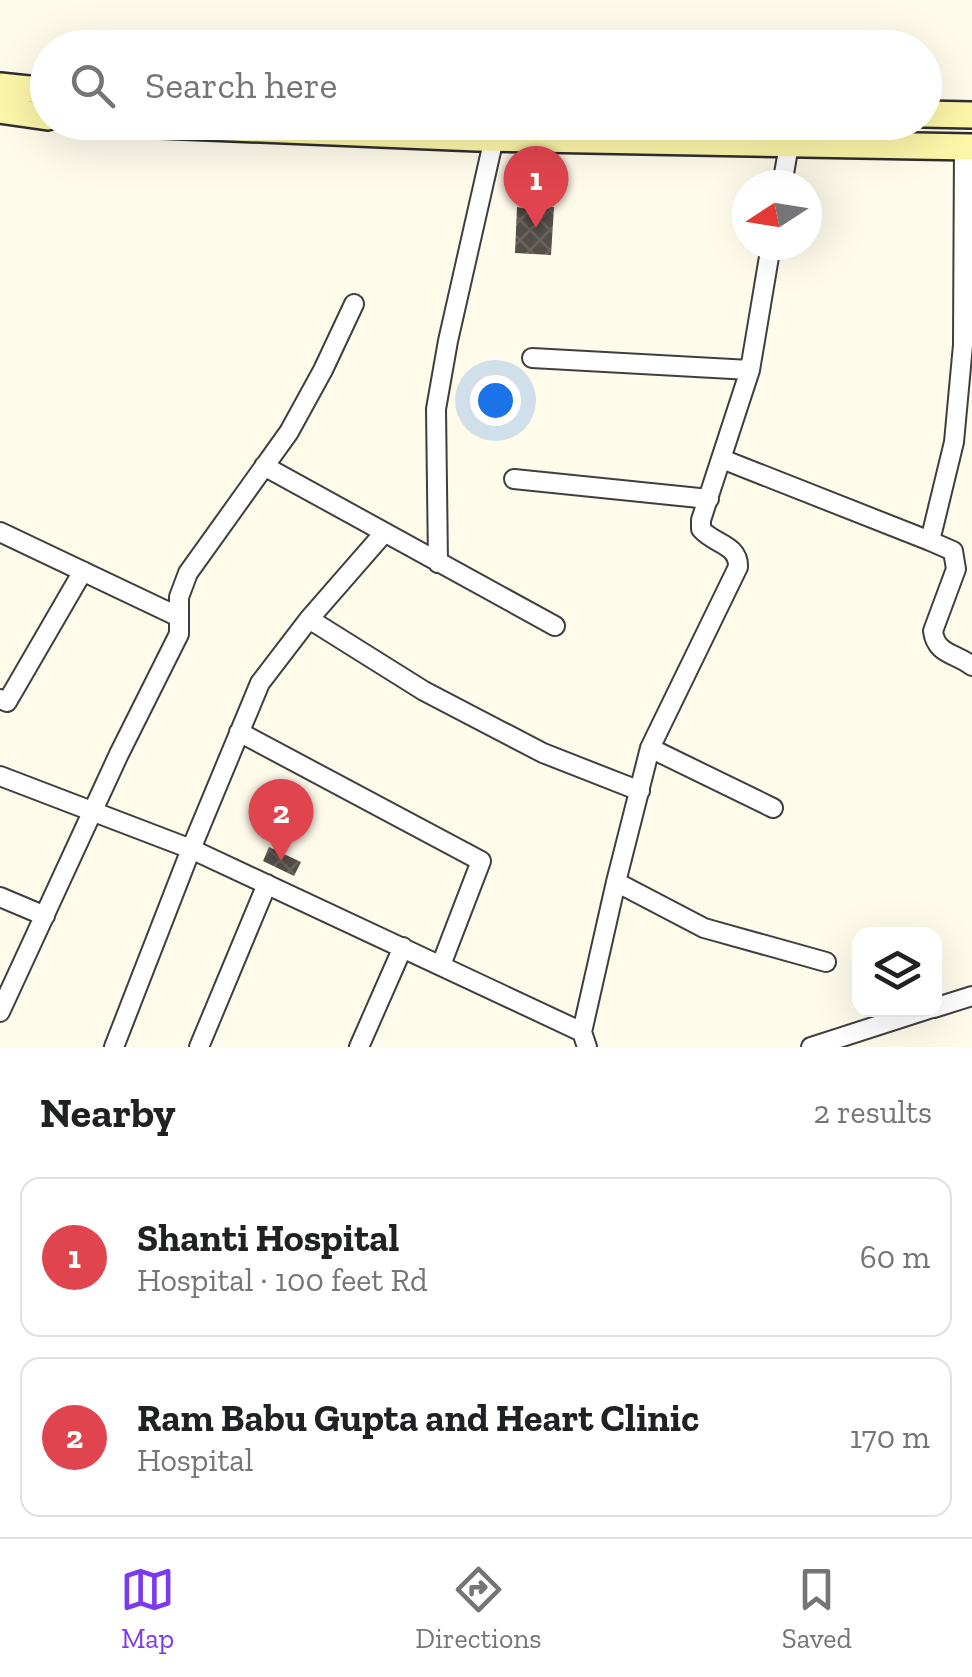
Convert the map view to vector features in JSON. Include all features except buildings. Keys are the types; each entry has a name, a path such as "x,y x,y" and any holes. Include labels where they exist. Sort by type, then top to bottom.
{"main road":[{"path":"0,86 30,89"},
{"path":"0,110 30,114"},
{"path":"942,114 972,115"},
{"path":"880,140 968,147"}],"street":[{"path":"438,563 436,409 492,140"},
{"path":"785,170 790,140"},
{"path":"930,540 954,442 968,344 968,147"},
{"path":"0,776 191,849 441,965 584,1040 616,882 650,748 738,567 733,550 706,535 701,520 750,370 769,260"},
{"path":"0,1012 179,634 178,597 188,573 289,432 354,304"},
{"path":"532,358 750,370"},
{"path":"722,459 952,551 956,568 932,631 940,650 972,666"},
{"path":"264,466 555,626"},
{"path":"514,479 708,499"},
{"path":"0,532 179,617"},
{"path":"114,1047 260,684 309,619 384,533"},
{"path":"0,698 6,702 82,571"},
{"path":"309,619 424,691 526,744 640,791"},
{"path":"239,732 481,861 441,965"},
{"path":"650,748 773,808"},
{"path":"616,882 704,928 826,962"},
{"path":"199,1047 267,884"},
{"path":"0,897 44,916"},
{"path":"359,1047 402,947"},
{"path":"942,1006 972,996"},
{"path":"811,1047 907,1017"}],"place":[{"name":"Shanti Hospital","path":"536,228"},
{"name":"Ram Babu Gupta and Heart Clinic","path":"281,861"}]}
